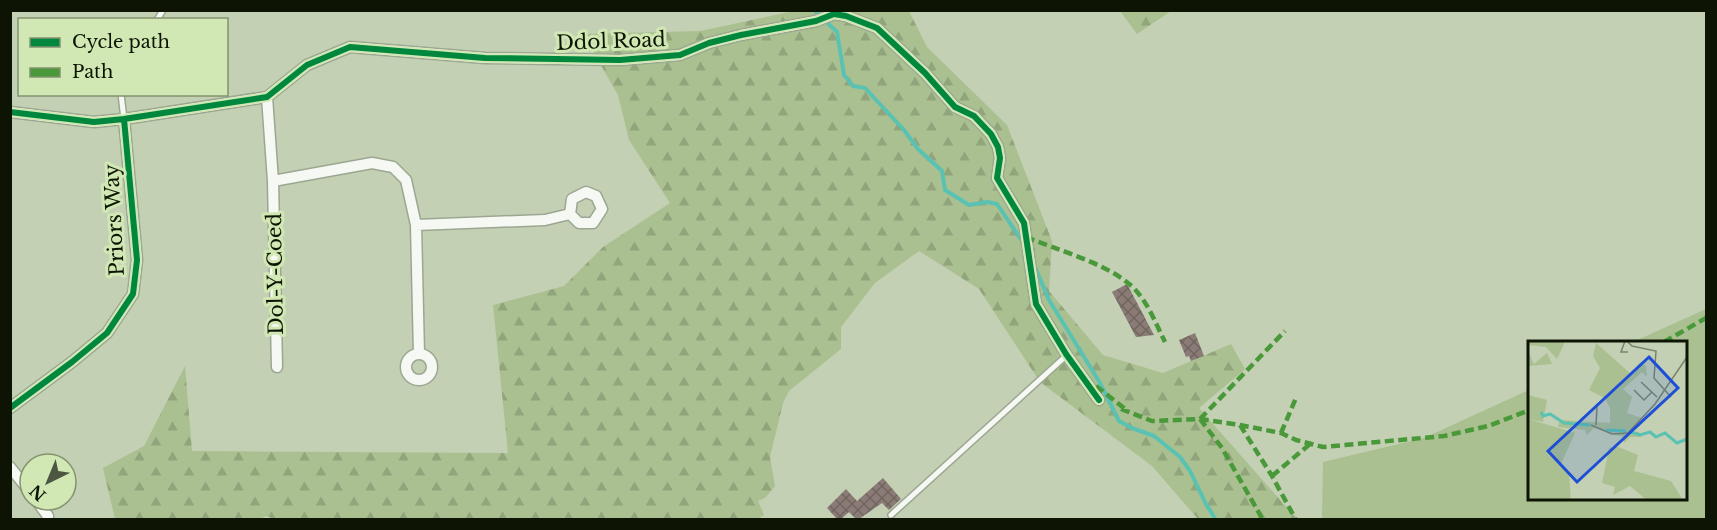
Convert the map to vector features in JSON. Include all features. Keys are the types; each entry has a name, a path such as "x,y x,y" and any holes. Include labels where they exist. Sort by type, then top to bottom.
{"street":[{"name":"Ddol Road","path":"10,112 94,122 267,97 307,65 350,47 484,58 620,60 680,55 709,43 838,14 877,28 925,72 955,106 974,116 991,134 998,147 1000,158 997,178 1024,223 1036,304 1067,355 1099,400"},
{"name":"Dol-Y-Coed","path":"267,97 273,181 277,367"},
{"name":"Priors Way","path":"10,408 107,333 133,294 137,260 124,119"},
{"path":"273,181 372,163 393,167 406,180 416,225 419,354"},
{"path":"416,225 545,220 570,214"}],"lane":[{"path":"121,96 124,119"},
{"path":"891,515 1067,355"}],"green space":[{"path":"912,10 910,13 927,47 1007,125 1052,241 1049,291 1103,355 1163,373 1231,344 1245,369 1199,408 1297,519 1198,519 1152,466 1040,382 979,289 919,251 875,283 841,327 841,349 789,391 783,403 770,457 775,486 765,498 758,501 764,515 758,519 277,520 266,516 258,520 115,519 103,468 144,446 185,366 192,451 508,453 493,305 564,286 603,247 670,203 629,140 618,95 583,34 700,31 794,11"},
{"path":"1120,11 1171,11 1137,34"},
{"path":"1706,309 1706,519 1322,519 1323,462 1424,438 1528,390 1528,500 1687,500 1687,341 1635,341"}],"building":[{"path":"1127,284 1154,335 1136,337 1112,292"},
{"path":"1195,333 1204,356 1191,361 1189,356 1186,357 1179,340"},
{"path":"883,478 901,499 889,510 882,503 859,519 849,512 841,519 837,519 827,508 846,489 857,501"}],"waterway":[{"path":"814,10 837,32 844,75 853,86 865,88 904,130 918,149 942,171 945,190 969,205 987,202 997,204 1022,241"},
{"path":"1035,267 1049,300 1100,383 1119,421 1154,436 1180,457 1216,520"}],"marked path":[{"path":"1026,237 1093,263 1128,283 1145,303 1165,342"},
{"path":"1666,341 1706,318"},
{"path":"1200,419 1285,331"},
{"path":"1096,386 1129,412"},
{"path":"1281,433 1296,398"},
{"path":"1121,409 1152,421 1200,419 1240,425 1281,433 1296,440 1323,447 1444,436 1488,426 1528,411"},
{"path":"1200,419 1222,448 1263,520"},
{"path":"1240,425 1296,520"},
{"path":"1272,476 1310,444"}],"cycle path":[{"path":"10,112 94,122 267,97 307,65 350,47 485,58 620,60 680,55 709,43 741,35 816,21 834,14 846,16 877,28 925,73 955,107 974,116 991,134 998,147 1000,158 997,178 1024,223 1036,304 1066,354 1099,400"},
{"path":"10,408 107,333 133,294 137,260 124,119"}]}
